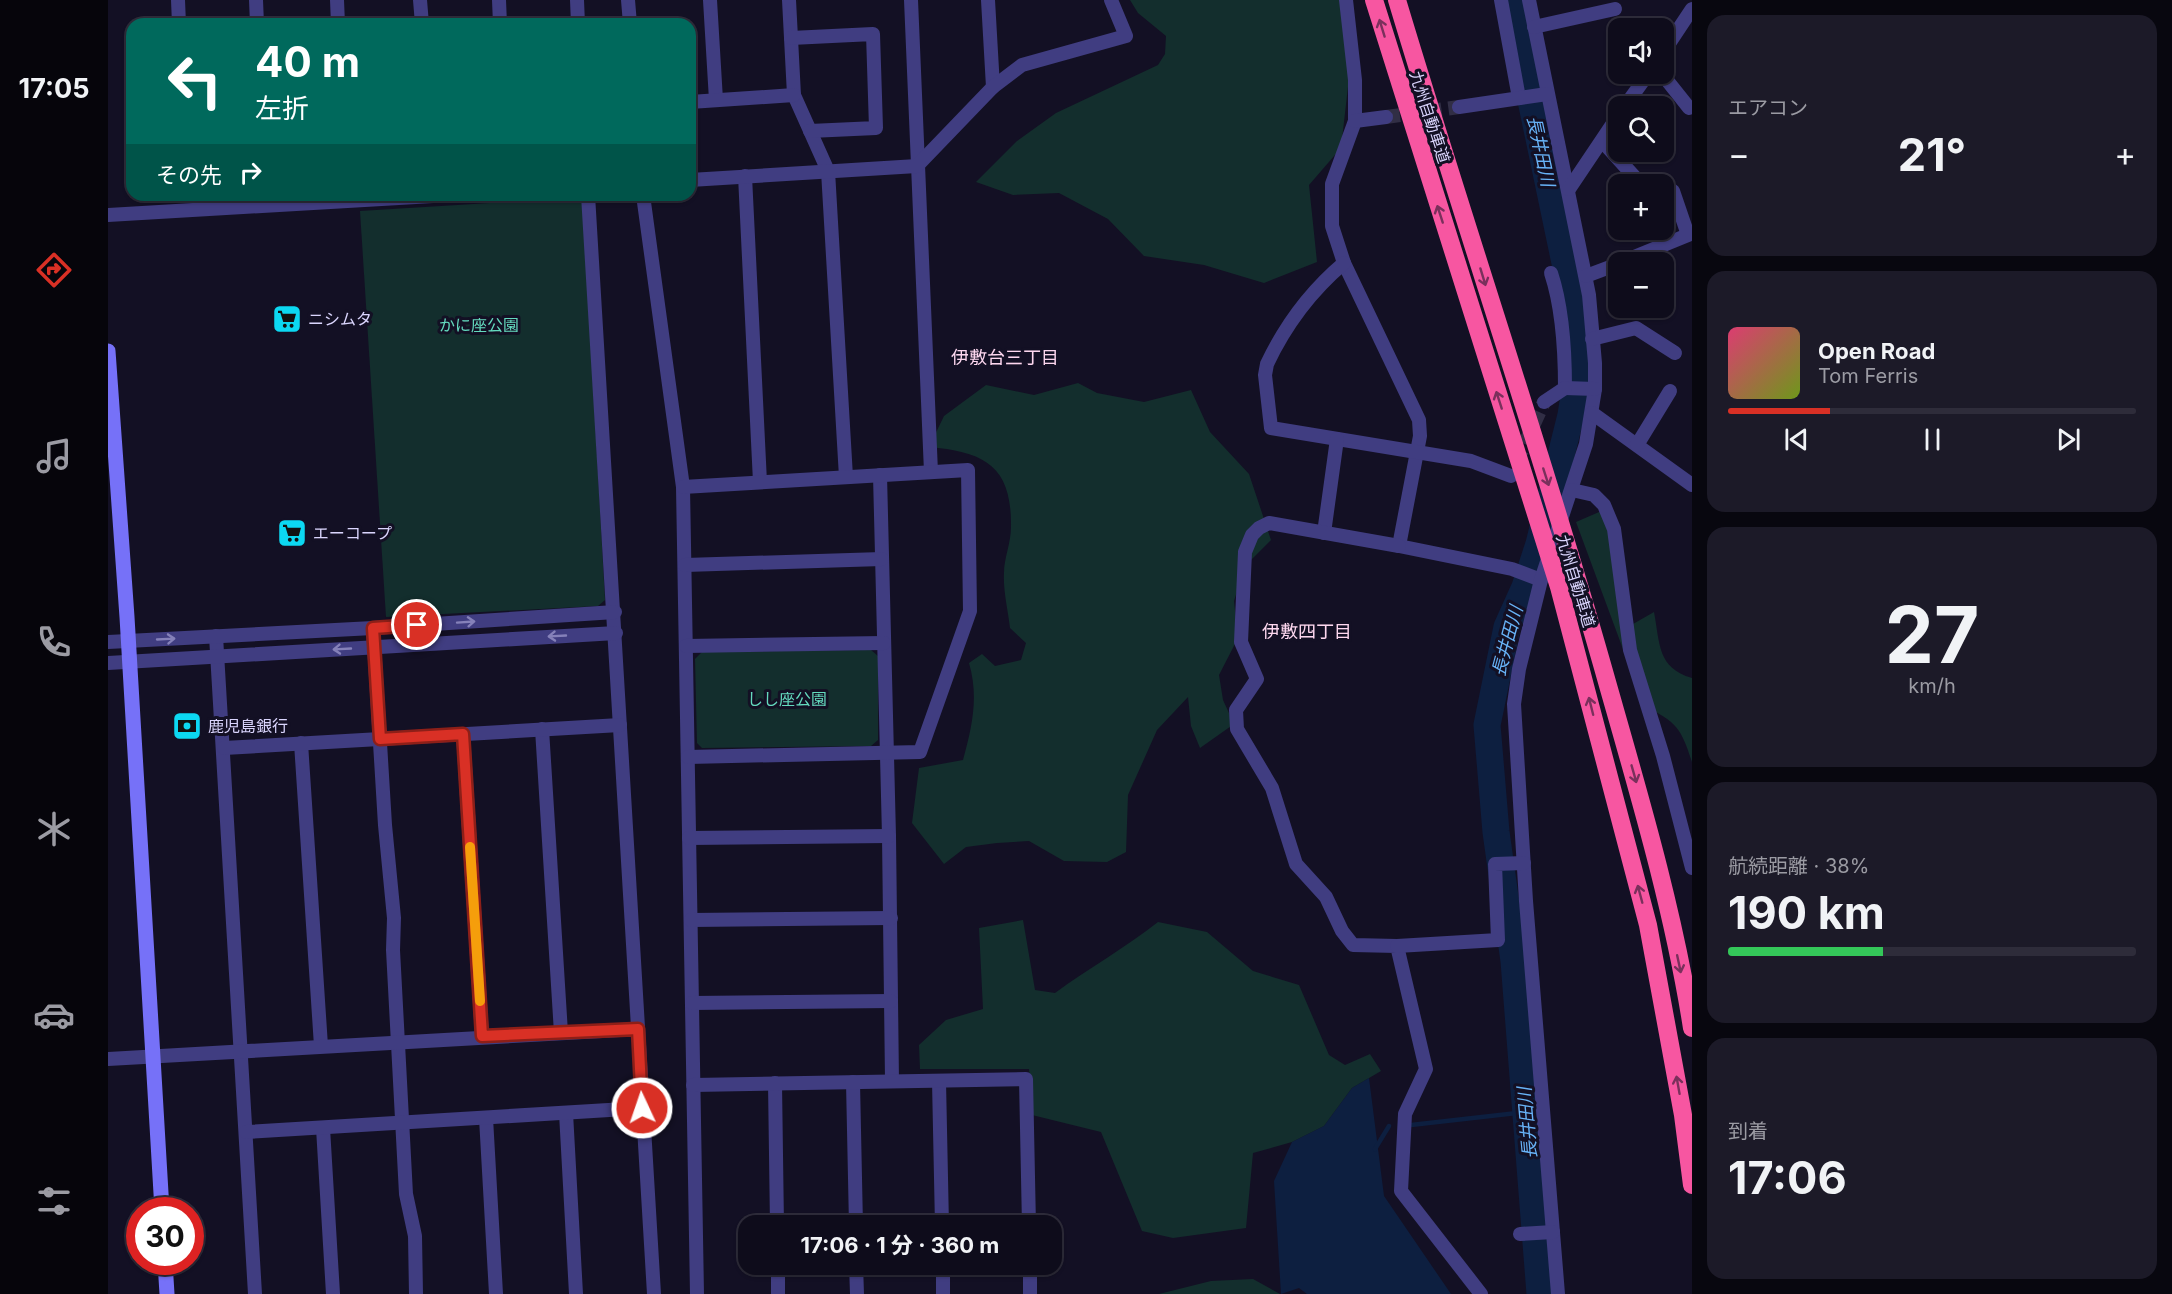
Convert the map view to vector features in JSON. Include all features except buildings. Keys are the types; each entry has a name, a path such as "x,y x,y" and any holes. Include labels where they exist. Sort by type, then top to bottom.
{"highway":[{"name":"九州自動車道","path":"1374,0 1559,587 1648,925 1683,1115 1692,1185"},
{"name":"九州自動車道","path":"1397,0 1572,556 1645,813 1670,916 1692,1028"}],"street":[{"path":"178,0 179,18"},
{"path":"256,0 257,18"},
{"path":"337,0 338,18"},
{"path":"420,0 422,18"},
{"path":"499,0 500,18"},
{"path":"577,0 578,18"},
{"path":"628,0 630,18"},
{"path":"710,0 716,100"},
{"path":"789,0 794,95 828,171 846,477"},
{"path":"911,0 930,472"},
{"path":"988,0 993,87"},
{"path":"696,180 917,166 993,87 1022,65 1126,36 1111,0"},
{"path":"1346,0 1355,80 1355,121 1332,184 1332,225 1344,263 1419,420 1420,436 1400,546"},
{"path":"1501,0 1519,98"},
{"path":"1528,0 1586,276 1595,389 1592,413 1572,490 1537,579 1514,704 1524,863 1558,1294"},
{"path":"1534,27 1615,9"},
{"path":"1674,36 1692,9"},
{"path":"792,38 873,34 876,128 810,131"},
{"path":"1670,84 1689,108"},
{"path":"1460,106 1547,94"},
{"path":"696,102 794,95"},
{"path":"1355,121 1386,117"},
{"path":"1569,189 1608,132"},
{"path":"1602,141 1632,174"},
{"path":"745,176 760,482"},
{"path":"1647,252 1688,235 1674,194"},
{"path":"190,201 191,210"},
{"path":"108,214 191,210 261,201"},
{"path":"588,201 615,612 654,1294"},
{"path":"643,201 683,487 697,1294"},
{"path":"1344,263 1323,281 1308,299 1275,348 1265,375 1271,428 1471,461 1511,476"},
{"path":"1586,276 1608,268"},
{"path":"1551,273 1565,352 1565,388"},
{"path":"1592,339 1636,328 1675,353"},
{"path":"108,351 129,640 161,1197"},
{"path":"1544,402 1565,388 1595,389"},
{"path":"1637,445 1670,391"},
{"path":"1592,413 1692,485"},
{"path":"1324,533 1337,439"},
{"path":"683,487 968,470 970,612 920,752 688,757"},
{"path":"880,475 890,836 892,1081"},
{"path":"1572,490 1594,495 1604,505 1614,529 1630,650 1663,756 1692,868"},
{"path":"1524,863 1495,864 1498,940 1397,946 1353,945 1342,932 1326,897 1296,864 1272,788 1237,729 1236,710 1257,679 1241,642 1245,552 1252,535 1269,523 1512,569 1537,579"},
{"path":"685,565 882,559"},
{"path":"108,642 615,612"},
{"path":"373,628 394,918 393,950 406,1194 415,1236 416,1294"},
{"path":"108,663 616,633"},
{"path":"216,636 255,1294"},
{"path":"686,646 884,643"},
{"path":"224,748 620,725"},
{"path":"542,729 561,1033"},
{"path":"463,734 482,1036"},
{"path":"301,743 321,1046"},
{"path":"689,838 890,836"},
{"path":"691,920 891,918"},
{"path":"1397,946 1426,1069 1405,1114 1401,1191 1481,1294"},
{"path":"692,1003 891,1001"},
{"path":"108,1059 482,1036 638,1029"},
{"path":"693,1084 1026,1079 1029,1215"},
{"path":"939,1081 942,1215"},
{"path":"853,1082 856,1215"},
{"path":"775,1083 777,1215"},
{"path":"246,1132 642,1108"},
{"path":"566,1113 576,1294"},
{"path":"486,1118 496,1294"},
{"path":"323,1128 333,1294"},
{"path":"1521,1234 1553,1232"},
{"path":"165,1275 166,1294"},
{"path":"777,1275 778,1294"},
{"path":"856,1275 857,1294"},
{"path":"943,1275 943,1294"},
{"path":"1030,1275 1030,1294"}],"green space":[{"path":"1130,0 1343,0 1349,78 1341,148 1309,185 1317,262 1264,283 1204,265 1144,256 1108,219 1059,193 1013,195 976,182 1017,141 1056,113 1158,65 1165,54 1166,36 1138,13"},
{"name":"かに座公園","path":"524,201 582,201 605,600 598,606 386,617 360,211"},
{"path":"1078,383 1097,393 1144,402 1191,390 1210,432 1249,474 1271,540 1245,566 1234,601 1238,638 1219,675 1223,700 1234,724 1200,748 1191,726 1188,697 1157,730 1128,795 1126,852 1107,862 1064,861 1029,841 966,847 944,864 912,823 919,768 963,760 974,700 969,663 982,654 995,666 1021,660 1026,643 1010,628 1004,580 1011,533 1010,506 1000,476 980,458 949,449 929,447 944,416 986,385 1034,395"},
{"path":"1606,509 1633,624 1654,612 1659,644 1666,661 1681,674 1692,678 1692,762 1676,727 1644,706 1576,522"},
{"name":"しし座公園","path":"871,650 878,656 878,740 871,746 702,748 697,743 695,659 702,652"},
{"path":"1023,920 1035,990 1055,993 1158,922 1207,932 1253,971 1299,985 1329,1055 1345,1065 1370,1054 1381,1071 1352,1088 1324,1126 1292,1142 1253,1153 1246,1228 1173,1238 1142,1231 1101,1132 1032,1115 1029,1069 920,1069 919,1045 946,1020 983,1009 979,928"},
{"path":"1253,1279 1280,1294 1159,1294 1211,1281"}],"water":[{"path":"1369,1078 1384,1196 1451,1294 1307,1294 1299,1288 1281,1294 1274,1181 1292,1142 1324,1126 1352,1088"}],"waterway":[{"name":"長井田川","path":"1510,0 1569,282 1579,365 1571,415 1539,544 1525,587 1507,627 1487,725 1496,832 1514,961 1540,1294"},
{"path":"1411,1125 1526,1112"},
{"path":"1375,1149 1389,1126"}],"tunnel":[{"path":"1386,117 1459,107"},
{"path":"1516,463 1544,402"}],"slow traffic":[{"path":"470,847 480,1001"}],"place":[{"name":"ニシムタ","path":"287,319"},
{"name":"エーコープ","path":"292,533"},
{"name":"鹿児島銀行","path":"187,726"}],"district":[{"name":"伊敷台三丁目","path":"1005,357"},
{"name":"伊敷四丁目","path":"1307,631"}],"route":[{"path":"417,625 373,628 380,739 463,734 482,1036 638,1029 642,1108"}]}
